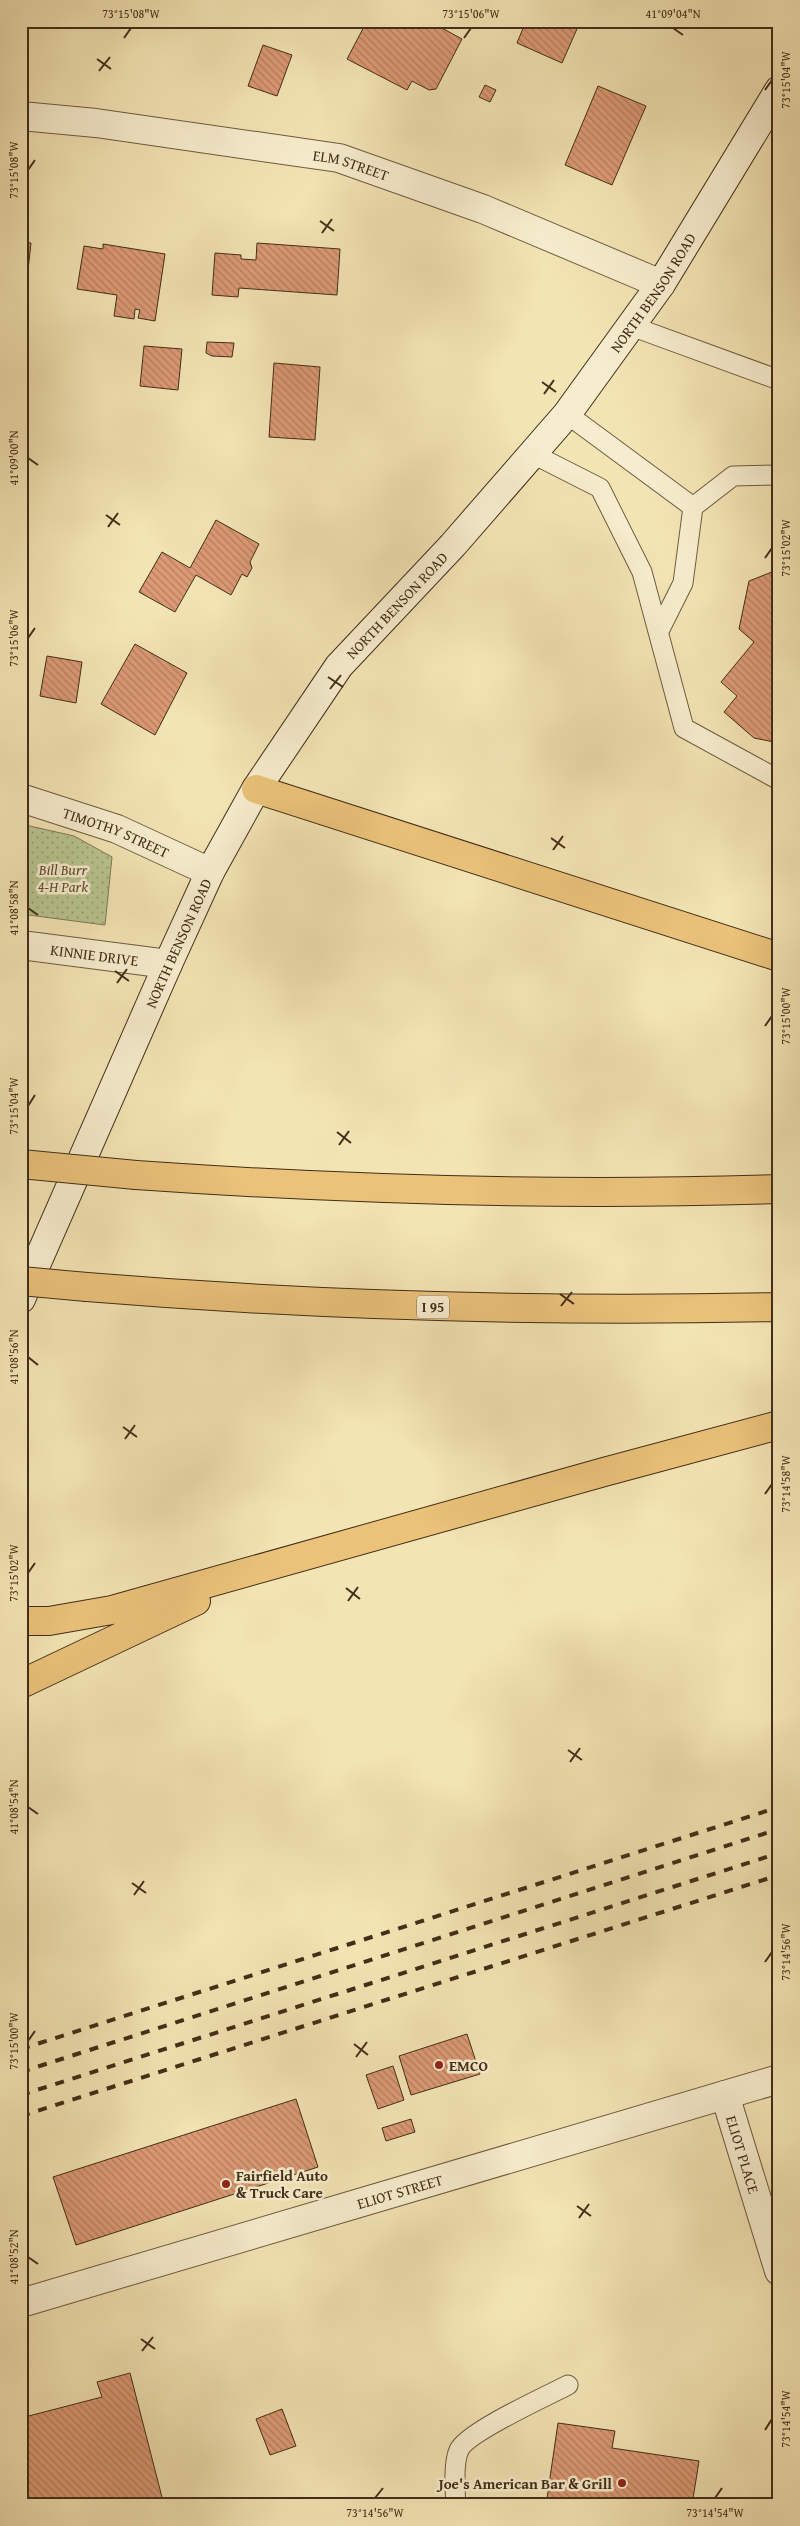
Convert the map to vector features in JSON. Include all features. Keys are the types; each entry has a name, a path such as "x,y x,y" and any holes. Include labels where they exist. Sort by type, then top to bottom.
{"highway":[{"path":"256,789 779,958"},
{"path":"21,1164 267,1184 420,1190 552,1193 779,1189"},
{"name":"I 95","path":"21,1281 216,1298 364,1305 645,1309 779,1307"},
{"path":"21,1621 49,1622 112,1610 779,1425"},
{"path":"21,1684 185,1606 338,1546"}],"street":[{"name":"NORTH BENSON ROAD","path":"21,1299 210,872 256,789 339,666 453,545 567,414 661,284 777,97"},
{"name":"ELM STREET","path":"21,116 96,123 340,158 483,209 661,284"},
{"name":"TIMOTHY STREET","path":"21,798 117,829 210,872"},
{"name":"KINNIE DRIVE","path":"21,945 168,964"},
{"name":"ELIOT STREET","path":"21,2303 779,2079"},
{"name":"ELIOT PLACE","path":"725,2095 779,2271"}],"lane":[{"path":"631,326 779,380"},
{"path":"567,414 693,507"},
{"path":"532,453 600,488 642,572 684,728 779,780"},
{"path":"659,631 683,583 693,507 732,476 779,475"},
{"path":"456,2505 454,2484 459,2450 475,2434 568,2385"}],"green space":[{"name":"Bill Burr 4-H Park","path":"21,824 74,836 112,857 105,925 21,914"}],"building":[{"path":"367,21 429,21 462,39 436,89 429,90 412,81 407,90 347,59"},
{"path":"526,21 580,22 562,63 517,43"},
{"path":"263,45 292,55 277,96 248,86"},
{"path":"485,85 496,90 490,102 479,97"},
{"path":"598,86 646,106 612,185 565,165"},
{"path":"21,242 31,243 24,307 21,307"},
{"path":"257,243 340,249 337,295 239,288 238,297 212,295 215,253 241,255 241,259 256,260"},
{"path":"103,244 165,254 155,321 138,318 140,310 135,309 134,319 114,316 117,295 77,289 84,246 103,249"},
{"path":"207,342 234,343 232,357 212,356 206,353"},
{"path":"144,346 182,349 178,390 140,386"},
{"path":"274,363 320,367 315,440 269,437"},
{"path":"216,520 259,544 250,562 252,568 247,577 242,574 231,595 196,575 175,612 139,592 162,552 190,568"},
{"path":"779,555 779,743 754,738 724,712 737,696 721,682 754,642 739,629 749,581 777,570 773,557"},
{"path":"135,644 187,673 155,735 101,704"},
{"path":"47,656 82,662 76,703 40,696"},
{"name":"EMCO","path":"467,2034 480,2074 411,2095 399,2056"},
{"path":"393,2066 404,2100 378,2109 366,2075"},
{"path":"296,2099 318,2167 76,2245 53,2177"},
{"path":"411,2119 415,2132 386,2141 382,2128"},
{"path":"130,2373 164,2505 21,2505 21,2418 102,2397 97,2382"},
{"path":"282,2409 296,2446 270,2455 256,2419"},
{"name":"Joe's American Bar & Grill","path":"558,2423 615,2431 612,2448 699,2461 692,2505 546,2505"}],"railway":[{"path":"21,2049 779,1807"},
{"path":"21,2072 779,1829"},
{"path":"21,2095 779,1853"},
{"path":"21,2116 779,1875"}],"place":[{"name":"EMCO","path":"439,2065"},
{"name":"Fairfield Auto & Truck Care","path":"226,2184"},
{"name":"Joe's American Bar & Grill","path":"622,2483"}]}
